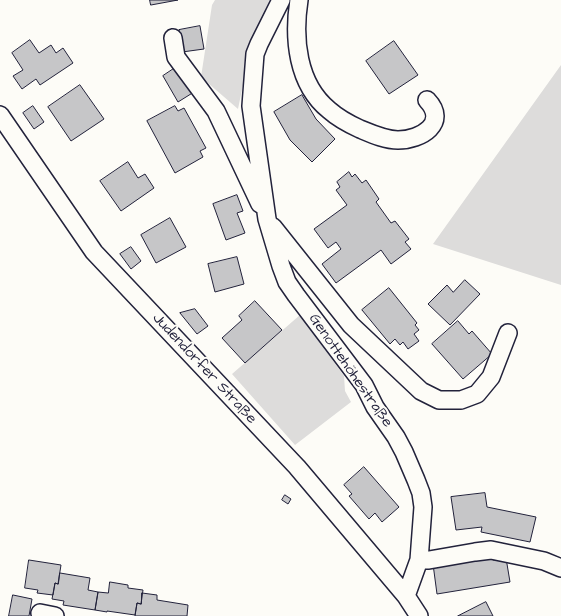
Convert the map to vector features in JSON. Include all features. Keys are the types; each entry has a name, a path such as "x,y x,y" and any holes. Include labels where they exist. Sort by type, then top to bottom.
{"street":[{"name":"Genottehöhestraße","path":"281,0 255,54 251,106 267,219 351,325 421,391 439,400 461,400 477,394 491,377 508,333"},
{"path":"298,0 296,41 302,68 312,91 328,110 353,126 376,136 392,140 400,140 424,133 430,128 436,116 434,109 427,100"},
{"name":"Genottehöhestraße","path":"173,38 176,57 216,110 267,219 281,266 288,282 296,295 364,385 375,407 387,423 404,452 416,480 422,498 423,516 419,560 406,596"},
{"name":"Judendorfer Straße","path":"0,115 94,252 297,467 406,596 419,616"},
{"path":"419,560 428,560 491,550 544,561 561,568"}],"shaded area":[{"path":"215,0 270,0 252,41 238,109 201,77 212,5"},
{"path":"561,65 561,285 433,244"},
{"path":"300,315 344,376 345,391 351,402 295,445 232,374"}],"building":[{"path":"150,0 178,0 151,5"},
{"path":"200,26 204,49 182,52 179,30"},
{"path":"30,40 39,53 51,45 56,53 63,48 73,63 40,85 36,79 22,89 13,76 23,70 12,53"},
{"path":"394,41 418,75 389,94 366,61"},
{"path":"175,68 194,92 178,102 163,76"},
{"path":"80,85 104,119 71,141 48,107"},
{"path":"302,95 316,119 335,139 312,162 290,140 274,112"},
{"path":"33,106 44,122 34,129 23,113"},
{"path":"175,106 178,111 184,108 206,148 200,151 203,157 175,173 147,121"},
{"path":"128,162 138,178 145,174 154,188 121,211 100,181"},
{"path":"349,172 352,177 355,174 362,183 366,180 379,199 376,202 391,223 395,221 409,239 405,242 411,249 391,264 381,250 336,283 322,264 341,249 336,242 328,248 314,229 347,205 336,190 340,187 337,182"},
{"path":"237,195 243,211 237,213 245,233 226,240 213,204"},
{"path":"170,218 186,247 156,263 141,235"},
{"path":"131,247 141,261 131,269 120,254"},
{"path":"237,257 244,284 215,292 208,264"},
{"path":"465,280 480,294 450,325 428,304 447,285 453,292"},
{"path":"389,288 417,323 415,325 419,330 414,334 419,341 408,349 403,342 400,345 395,339 390,344 362,310"},
{"path":"255,301 282,330 245,363 222,338 242,320 239,316"},
{"path":"195,309 208,326 197,334 180,313"},
{"path":"458,321 469,334 472,331 492,354 463,379 432,344"},
{"path":"364,467 399,507 382,522 375,513 369,519 349,496 352,494 344,485"},
{"path":"485,493 487,507 536,517 530,542 481,532 482,527 456,530 451,497"},
{"path":"285,495 291,499 288,504 282,500"},
{"path":"492,555 493,560 506,558 510,582 437,594 433,564"},
{"path":"29,560 61,565 58,584 55,583 53,595 37,593 38,590 25,588"},
{"path":"60,573 90,578 88,590 98,592 95,610 63,605 64,601 52,599 55,583 58,584"},
{"path":"110,582 128,585 128,588 143,590 141,604 137,603 135,615 95,610 98,592 108,593"},
{"path":"142,593 157,595 157,600 188,605 187,616 135,616 137,603 141,604"},
{"path":"13,595 32,599 29,616 9,616"},
{"path":"486,602 493,616 458,616"}]}
